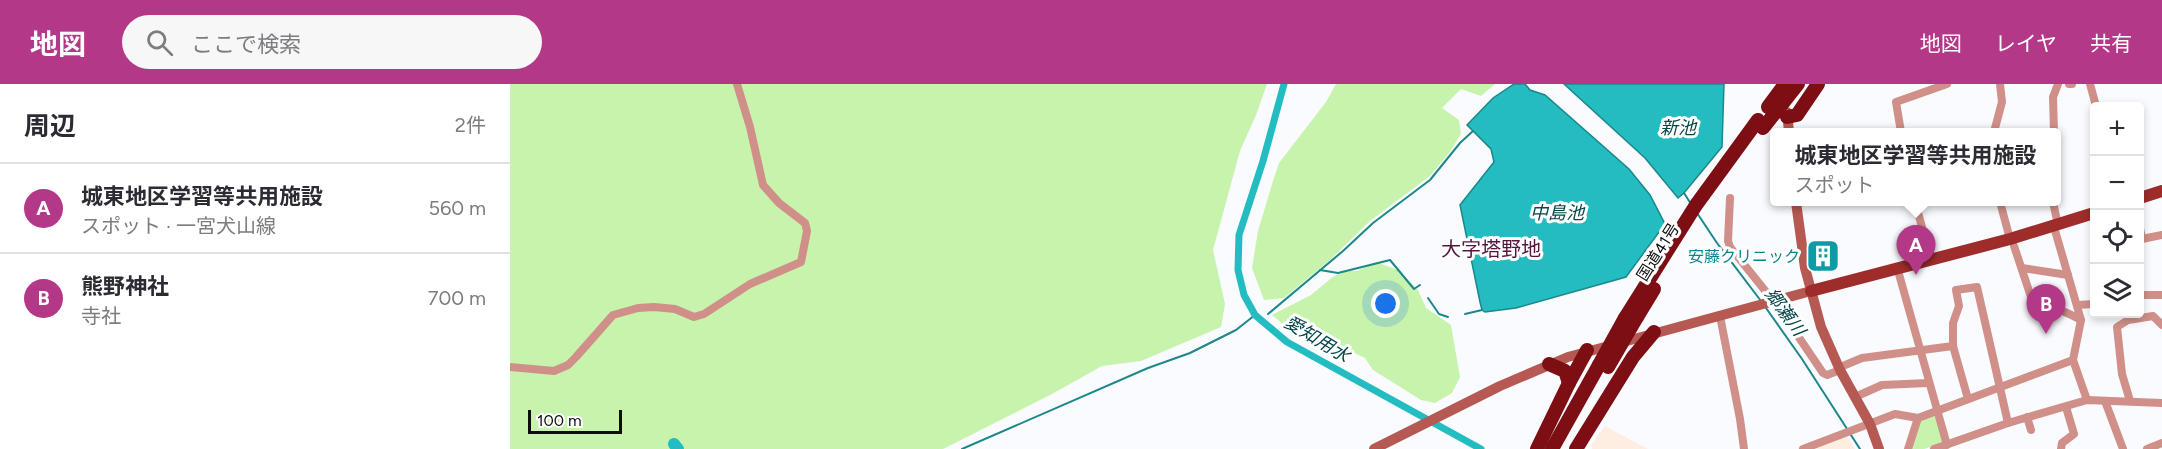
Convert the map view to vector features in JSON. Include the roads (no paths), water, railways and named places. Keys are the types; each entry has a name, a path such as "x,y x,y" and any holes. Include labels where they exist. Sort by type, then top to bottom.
{"highway":[{"name":"国道41号","path":"1552,449 1648,289 1709,194 1760,124 1784,84"},
{"name":"国道41号","path":"1760,124 1798,84"},
{"path":"1787,117 1797,115 1818,84"},
{"path":"1576,449 1633,357 1654,332"},
{"path":"1626,339 1632,345 1633,357"},
{"path":"1537,449 1587,350"},
{"path":"1549,364 1565,371 1569,383"},
{"name":"国道41号","path":"1562,449 1603,366"}],"main road":[{"path":"2144,196 2162,191"},
{"path":"1811,291 1898,267 2012,242 2090,214"}],"street":[{"path":"510,367 554,370 568,365 613,315 638,308 654,307 675,309 694,317 704,314 750,284 801,262 807,231 805,223 779,203 764,185 737,84"},
{"path":"1784,84 1788,128"},
{"path":"1900,128 1896,102 1947,84"},
{"path":"1995,128 2002,102 2000,84"},
{"path":"2054,128 2053,97 2058,84"},
{"path":"2090,84 2095,102"},
{"path":"1730,198 1728,241 1730,247 1774,302 1823,373 1827,375 1862,358 1953,346"},
{"path":"1797,206 1805,268 1821,327 1839,369 1870,424 1879,449"},
{"path":"1916,206 1931,259"},
{"path":"2001,206 2036,312 2051,308 2059,309 2081,320"},
{"path":"2054,206 2056,226 2081,320 2073,360 2087,400"},
{"path":"2144,238 2162,235"},
{"path":"1898,267 1928,383 1947,445"},
{"path":"2022,268 2068,275"},
{"path":"1968,399 1953,346 1953,323 1959,306 1956,290 1977,287 2008,423"},
{"path":"1374,449 1549,364 1587,350 1811,291"},
{"path":"2144,295 2162,295"},
{"path":"2076,305 2090,304"},
{"path":"1720,316 1744,449"},
{"path":"2144,316 2153,316 2162,325"},
{"path":"2128,318 2117,327 2117,332 2122,374 2130,401"},
{"path":"1803,449 1895,414 1918,418 2073,360"},
{"path":"1855,397 1882,385 1928,383"},
{"path":"1934,449 2026,417 2087,400 2162,403"},
{"path":"2105,401 2123,449"},
{"path":"2061,449 2062,443 2074,434 2066,407"},
{"path":"2026,417 2031,430"},
{"path":"1908,449 1918,418"},
{"path":"2147,449 2162,443"}],"water":[{"name":"中島池","path":"1514,84 1525,84 1530,90 1545,95 1629,169 1650,195 1665,224 1626,277 1516,308 1485,312 1480,302 1460,205 1494,162 1491,149 1467,125 1493,98"},
{"name":"新池","path":"1564,84 1724,84 1722,147 1678,198 1645,158"}],"waterway":[{"name":"愛知用水","path":"1284,84 1263,161 1239,235 1238,270 1244,295 1255,315 1287,342 1481,449"},
{"path":"1268,314 1373,223 1430,180 1460,143 1473,131"},
{"name":"郷瀬川","path":"1684,193 1691,204"},
{"name":"郷瀬川","path":"1697,213 1761,301"},
{"path":"1320,270 1338,273 1390,260 1414,289 1420,285"},
{"path":"1428,298 1439,314 1448,317"},
{"name":"郷瀬川","path":"1766,308 1860,449"},
{"path":"1465,314 1482,310"},
{"path":"962,449 1148,368 1190,353 1236,330 1255,315"},
{"path":"674,444 678,449"}],"place":[{"name":"安藤クリニック","path":"1823,256"},
{"name":"城東地区学習等共用施設","path":"1916,275"},
{"name":"熊野神社","path":"2046,334"}],"district":[{"name":"大字塔野地","path":"1491,249"}]}
